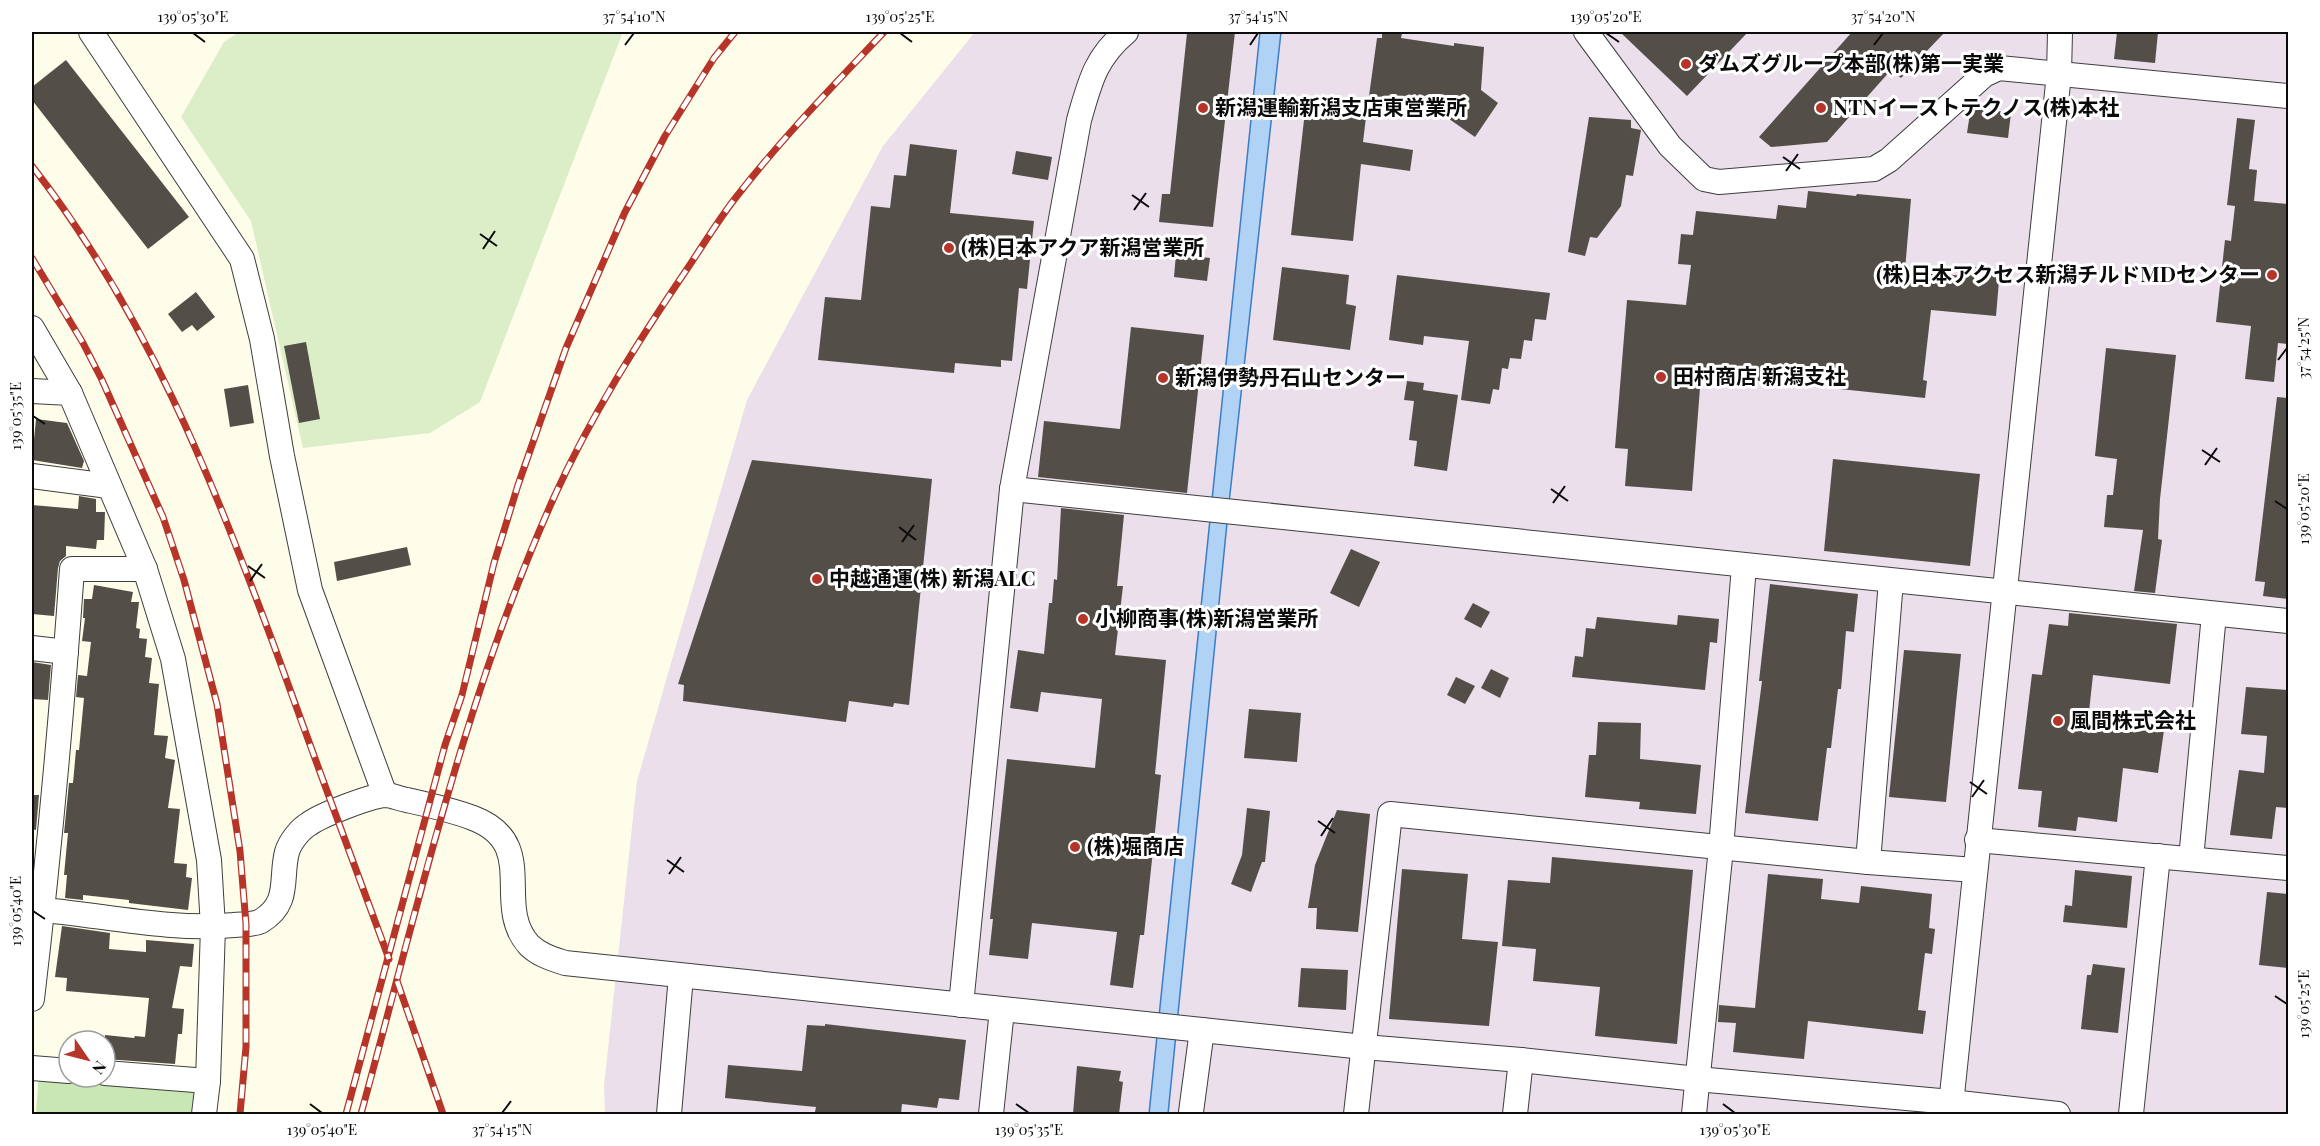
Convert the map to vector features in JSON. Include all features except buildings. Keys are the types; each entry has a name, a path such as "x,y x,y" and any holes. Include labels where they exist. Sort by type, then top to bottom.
{"street":[{"path":"91,32 242,259 262,339 282,456 310,590 386,795"},
{"path":"961,1005 1012,489 1079,120 1092,74 1112,44 1126,32"},
{"path":"1586,32 1670,146 1704,179 1719,182 1874,169 1889,160 1984,75 1999,68 2289,96"},
{"path":"1950,1108 2059,74 2060,32"},
{"path":"32,328 70,393 145,568 173,659 209,860 213,927 208,1081 204,1114"},
{"path":"32,391 70,393"},
{"path":"32,476 109,486"},
{"path":"1012,489 2289,621"},
{"path":"1694,1114 1721,848 1744,566"},
{"path":"32,999 37,909 66,652 72,568 145,568"},
{"path":"1868,862 1891,581"},
{"path":"2191,859 2214,614"},
{"path":"32,648 66,652"},
{"path":"37,909 194,927 260,922 280,898 285,883 287,850 300,831 309,823 366,800 386,795 437,807 489,826 509,850 513,866 515,922 530,946 544,956 566,963 1364,1047 1521,1060 1950,1108 2058,1114"},
{"path":"1356,1114 1390,814 1721,848 1975,870"},
{"path":"1977,840 2289,868"},
{"path":"2131,1114 2158,856"},
{"path":"669,1114 681,976"},
{"path":"991,1114 1002,1010"},
{"path":"1191,1112 1202,1030"},
{"path":"1515,1114 1521,1060"},
{"path":"32,1068 57,1070"},
{"path":"117,1074 208,1081"}],"shaded area":[{"path":"975,32 2288,32 2288,1114 605,1114 604,1086 637,781 747,400 883,146"}],"green space":[{"path":"239,32 623,32 480,402 430,433 303,448 251,221 181,117 224,42"},
{"path":"39,1072 57,1075 57,1089 117,1089 117,1078 196,1085 192,1114 36,1114"}],"water":[{"path":"1260,32 1281,32 1229,503 1168,1114 1149,1114"}],"railway":[{"path":"346,1114 445,745 462,695 494,563 518,485 566,348 625,212 665,136 714,58 735,32"},
{"path":"361,1114 446,800 470,723 523,570 569,466 599,408 632,353 730,205 790,133 884,32"},
{"path":"32,166 73,222 109,279 142,338 201,460 252,587 389,959"},
{"path":"32,258 83,343 102,380 163,517 184,580 217,704 240,851 246,924 246,1047 240,1114"},
{"path":"397,981 443,1114"}],"place":[{"name":"ダムズグループ本部(株)第一実業","path":"1686,64"},
{"name":"新潟運輸新潟支店東営業所","path":"1203,108"},
{"name":"NTNイーストテクノス(株)本社","path":"1821,108"},
{"name":"(株)日本アクア新潟営業所","path":"949,248"},
{"name":"(株)日本アクセス新潟チルドMDセンター","path":"2272,275"},
{"name":"田村商店 新潟支社","path":"1661,377"},
{"name":"新潟伊勢丹石山センター","path":"1163,378"},
{"name":"中越通運(株) 新潟ALC","path":"817,579"},
{"name":"小柳商事(株)新潟営業所","path":"1083,619"},
{"name":"風間株式会社","path":"2058,721"},
{"name":"(株)堀商店","path":"1075,847"}]}
